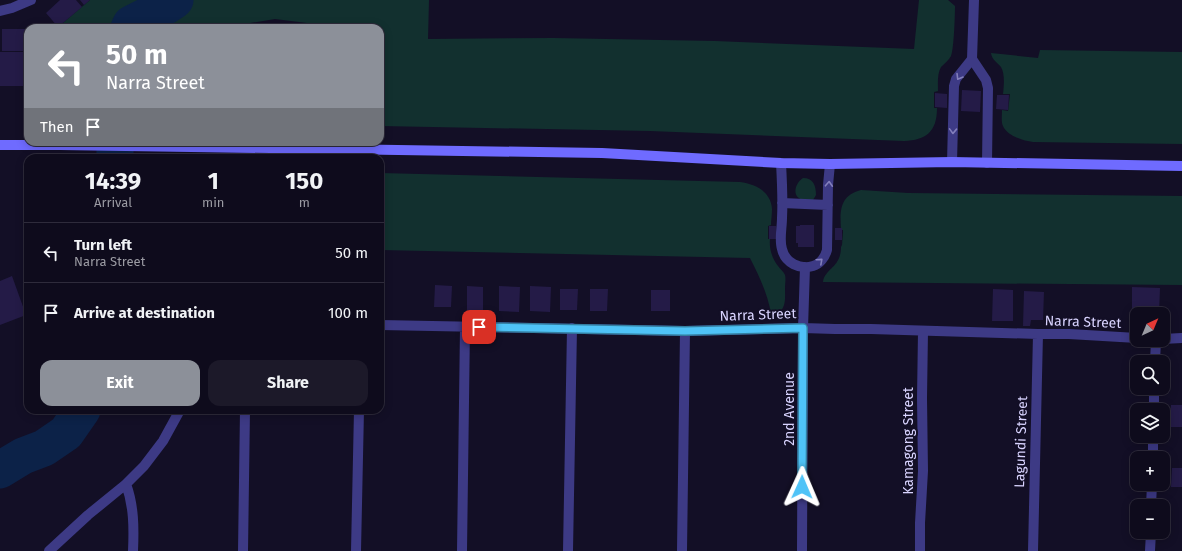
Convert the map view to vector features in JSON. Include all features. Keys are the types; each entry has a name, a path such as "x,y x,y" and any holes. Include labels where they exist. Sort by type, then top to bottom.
{"street":[{"path":"952,162 954,86 956,79 970,63 972,58 974,0"},
{"path":"0,11 12,8 26,1"},
{"path":"972,58 986,80 988,88 987,163"},
{"path":"0,145 24,145"},
{"path":"118,146 602,153 781,163 830,164 952,162 1182,166"},
{"path":"781,163 783,186 781,248 786,259 792,263 805,267 817,264 826,255 830,164"},
{"path":"782,203 828,205"},
{"name":"2nd Avenue","path":"802,551 803,328 805,267"},
{"name":"Narra Street","path":"384,325 685,331 803,328 835,330 923,330 1069,334 1130,338"},
{"path":"462,551 465,327"},
{"path":"568,551 572,328"},
{"name":"Kamagong Street","path":"920,551 923,471 923,330"},
{"path":"682,551 685,331"},
{"name":"Lagundi Street","path":"1033,551 1038,334"},
{"path":"1170,339 1182,338"},
{"path":"49,551 88,515 126,484 153,455 163,441 178,414"},
{"path":"243,551 245,414"},
{"path":"356,551 359,414"},
{"path":"126,484 131,496 133,510 134,551"},
{"path":"1150,551 1151,539"}],"green space":[{"path":"90,0 429,0 428,39 553,38 715,41 914,49 919,0 948,0 955,6 952,52 947,62 941,67 938,79 938,91 934,92 934,108 937,108 935,123 929,133 924,136 918,139 904,141 650,131 384,126 384,24 315,24 275,19 244,24 62,24"},
{"path":"1040,50 1182,52 1182,144 1033,142 1021,139 1008,133 1002,124 1002,110 1008,111 1010,94 1003,94 1003,73 1001,67 991,53 1038,58"},
{"path":"384,173 746,183 762,190 769,198 771,203 771,225 768,226 768,239 770,239 771,253 774,260 785,275 784,305 780,311 771,314 760,278 750,258 384,250"},
{"path":"803,178 809,179 815,185 816,195 813,200 803,200 797,196 796,186"},
{"path":"861,190 908,193 1182,196 1182,285 823,282 824,277 836,264 840,254 843,232 843,230 841,230 842,205 848,196"}],"building":[{"path":"60,0 76,0 82,7 62,24 55,24 46,13"},
{"path":"80,0 90,0 84,5"},
{"path":"2,29 24,29 24,51 2,51"},
{"path":"0,52 24,52 24,86 0,86"},
{"path":"962,90 981,91 980,112 961,111"},
{"path":"935,93 947,94 947,108 935,107"},
{"path":"997,95 1009,95 1008,110 996,109"},
{"path":"814,225 814,247 798,247 798,243 796,243 796,226"},
{"path":"769,226 776,226 776,239 769,239"},
{"path":"835,228 842,228 842,240 835,240"},
{"path":"12,276 24,309 24,316 0,325 0,281"},
{"path":"435,285 452,286 451,307 434,307"},
{"path":"467,286 483,287 483,310 467,310"},
{"path":"499,286 520,287 519,312 499,311"},
{"path":"530,286 551,287 550,312 530,311"},
{"path":"1132,287 1160,288 1159,307 1132,307"},
{"path":"560,289 578,289 577,310 560,310"},
{"path":"590,289 608,289 607,311 590,311"},
{"path":"993,289 1013,290 1013,321 992,321"},
{"path":"651,290 670,290 670,311 651,311"},
{"path":"1024,291 1044,292 1043,320 1031,320 1030,326 1023,326"},
{"path":"1171,405 1182,405 1182,427 1170,427"},
{"path":"1172,468 1182,468 1182,487 1171,487"}],"waterway":[{"path":"131,24 175,0"},
{"path":"115,146 115,154"},
{"path":"0,470 23,456 44,448 66,433 79,414"}],"route":[{"path":"479,327 685,331 803,328 802,487"}]}
